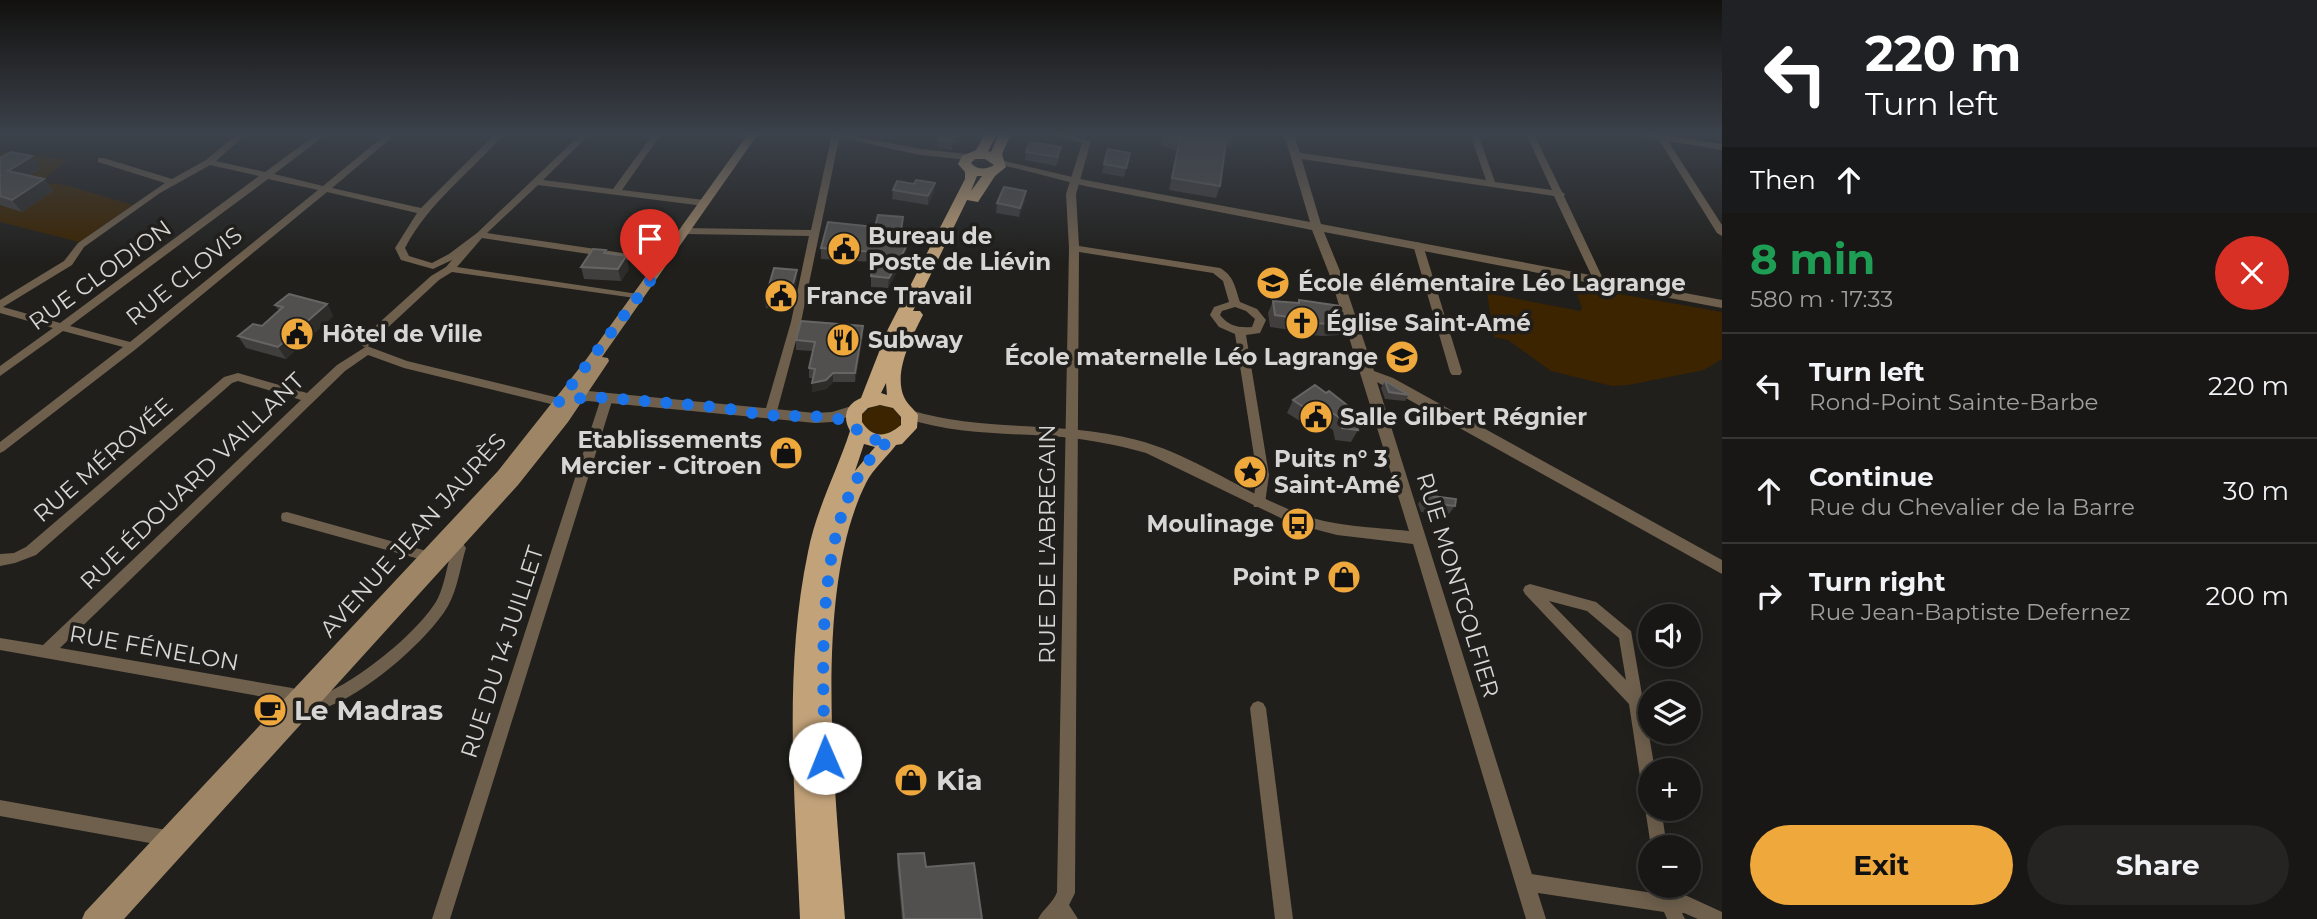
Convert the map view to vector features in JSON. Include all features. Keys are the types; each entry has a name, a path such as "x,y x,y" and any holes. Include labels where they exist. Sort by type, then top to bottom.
{"main road":[{"path":"690,231 704,203 723,177"},
{"path":"690,231 731,177"},
{"path":"812,919 806,687 808,606 821,531 859,417 898,356 978,177"},
{"name":"AVENUE JEAN JAURÈS","path":"304,701 503,475 663,262 690,231"},
{"name":"AVENUE JEAN JAURÈS","path":"92,919 174,839 455,545 540,449 690,231"},
{"path":"833,919 825,758 823,644 827,587 835,542 848,500 867,462 911,424 887,376"},
{"path":"859,417 880,399 904,409"},
{"path":"859,417 870,439 898,436"},
{"name":"AVENUE JEAN JAURÈS","path":"111,919 174,839"}],"street":[{"path":"156,177 173,182"},
{"path":"0,307 68,263 81,245 182,177"},
{"name":"RUE CLODION","path":"0,372 266,177"},
{"path":"276,177 424,212"},
{"name":"RUE CLOVIS","path":"0,448 132,346 339,177"},
{"path":"458,177 424,212 404,240 401,253 408,260 638,297"},
{"name":"RUE ÉDOUARD VAILLANT","path":"45,653 365,347 443,267 540,177"},
{"path":"616,192 627,177"},
{"path":"770,415 796,322 826,177"},
{"path":"1054,177 1722,304"},
{"path":"1073,181 1074,177"},
{"name":"RUE MONTGOLFIER","path":"1301,177 1316,226 1336,275 1536,919"},
{"path":"1448,177 1556,193"},
{"path":"1489,177 1491,183"},
{"path":"1549,177 1599,281"},
{"path":"1687,177 1722,233"},
{"name":"RUE DE L'ABREGAIN","path":"1064,912 1073,181"},
{"path":"535,182 704,203"},
{"path":"690,231 815,233"},
{"path":"480,235 663,262"},
{"path":"1418,245 1456,372"},
{"path":"1074,248 1216,270 1227,275 1230,280 1235,304"},
{"path":"1235,304 1251,309 1261,320 1256,330 1240,331 1228,329 1219,323 1215,316 1218,309 1235,304"},
{"path":"0,307 132,346"},
{"path":"1240,331 1263,475 1259,503"},
{"path":"365,347 404,364 559,402 578,397 607,398 734,408 770,415 859,417"},
{"path":"1367,374 1388,381 1522,454 1722,568"},
{"name":"RUE MÉROVÉE","path":"0,560 15,558 31,551 228,380 238,377 309,398"},
{"name":"RUE DU 14 JUILLET","path":"441,919 607,398"},
{"path":"904,409 937,424 1070,433 1150,449 1259,503 1306,522 1337,529 1417,538"},
{"path":"898,436 937,424"},
{"path":"287,517 430,558"},
{"name":"AVENUE JEAN JAURÈS","path":"304,701 336,698 407,644 431,621 444,602 459,548 455,545"},
{"path":"1636,701 1530,590 1591,606 1626,635 1645,758"},
{"name":"RUE FÉNELON","path":"0,644 304,701"},
{"path":"1258,708 1284,919"},
{"path":"0,808 174,839"},
{"path":"1525,882 1672,911 1685,904 1717,919"},
{"path":"1047,919 1064,912"}],"shaded area":[{"path":"0,177 47,177 40,182 65,185 133,205 79,242 0,222"},
{"path":"1574,286 1722,312 1722,359 1704,370 1612,386 1551,371 1508,340 1494,337 1487,293 1580,311 1582,308"},
{"path":"875,406 889,407 896,411 901,423 897,429 877,436 859,424 862,413"}],"building":[{"path":"0,177 44,179 12,200 0,196"},
{"path":"1172,177 1221,177 1220,186"},
{"path":"916,180 935,183 928,196 893,190 897,181 914,184"},
{"path":"1004,187 1026,191 1020,208 997,203"},
{"path":"878,215 903,217 899,245 906,247 889,278 871,276 875,252 821,248 828,222 875,227"},
{"path":"593,249 626,256 618,269 581,267"},
{"name":"France Travail","path":"774,268 797,270 788,301 765,299"},
{"path":"289,294 327,304 278,347 238,336 253,324 262,326 283,307 275,305"},
{"path":"1299,300 1340,306 1345,323 1304,322 1304,319 1275,315 1273,301 1299,303"},
{"path":"801,321 863,326 855,373 833,373 826,380 812,383 815,369 809,368 815,342 796,340"},
{"path":"1385,381 1409,395 1389,392"},
{"path":"1315,385 1326,393 1329,391 1352,409 1358,430 1342,428 1340,418 1328,410 1314,414 1293,400"},
{"path":"1424,495 1456,499 1455,506 1427,503"},
{"path":"924,853 926,867 974,863 982,919 904,919 898,854"}],"place":[{"name":"Bureau de Poste de Liévin","path":"844,249"},
{"name":"École élémentaire Léo Lagrange","path":"1273,283"},
{"name":"France Travail","path":"781,296"},
{"name":"Église Saint-Amé","path":"1302,323"},
{"name":"Hôtel de Ville","path":"297,334"},
{"name":"Subway","path":"843,340"},
{"name":"École maternelle Léo Lagrange","path":"1402,357"},
{"name":"Salle Gilbert Régnier","path":"1316,417"},
{"name":"Etablissements Mercier - Citroen","path":"786,453"},
{"name":"Puits n° 3 Saint-Amé","path":"1250,472"},
{"name":"Moulinage","path":"1298,524"},
{"name":"Point P","path":"1344,577"},
{"name":"Le Madras","path":"270,710"},
{"name":"Kia","path":"911,780"}],"route":[{"path":"650,281 559,402 588,396 734,408 770,415 832,417 853,425 864,437 880,441 890,440 877,450 857,478 835,542 827,587 823,644 825,758"}]}
